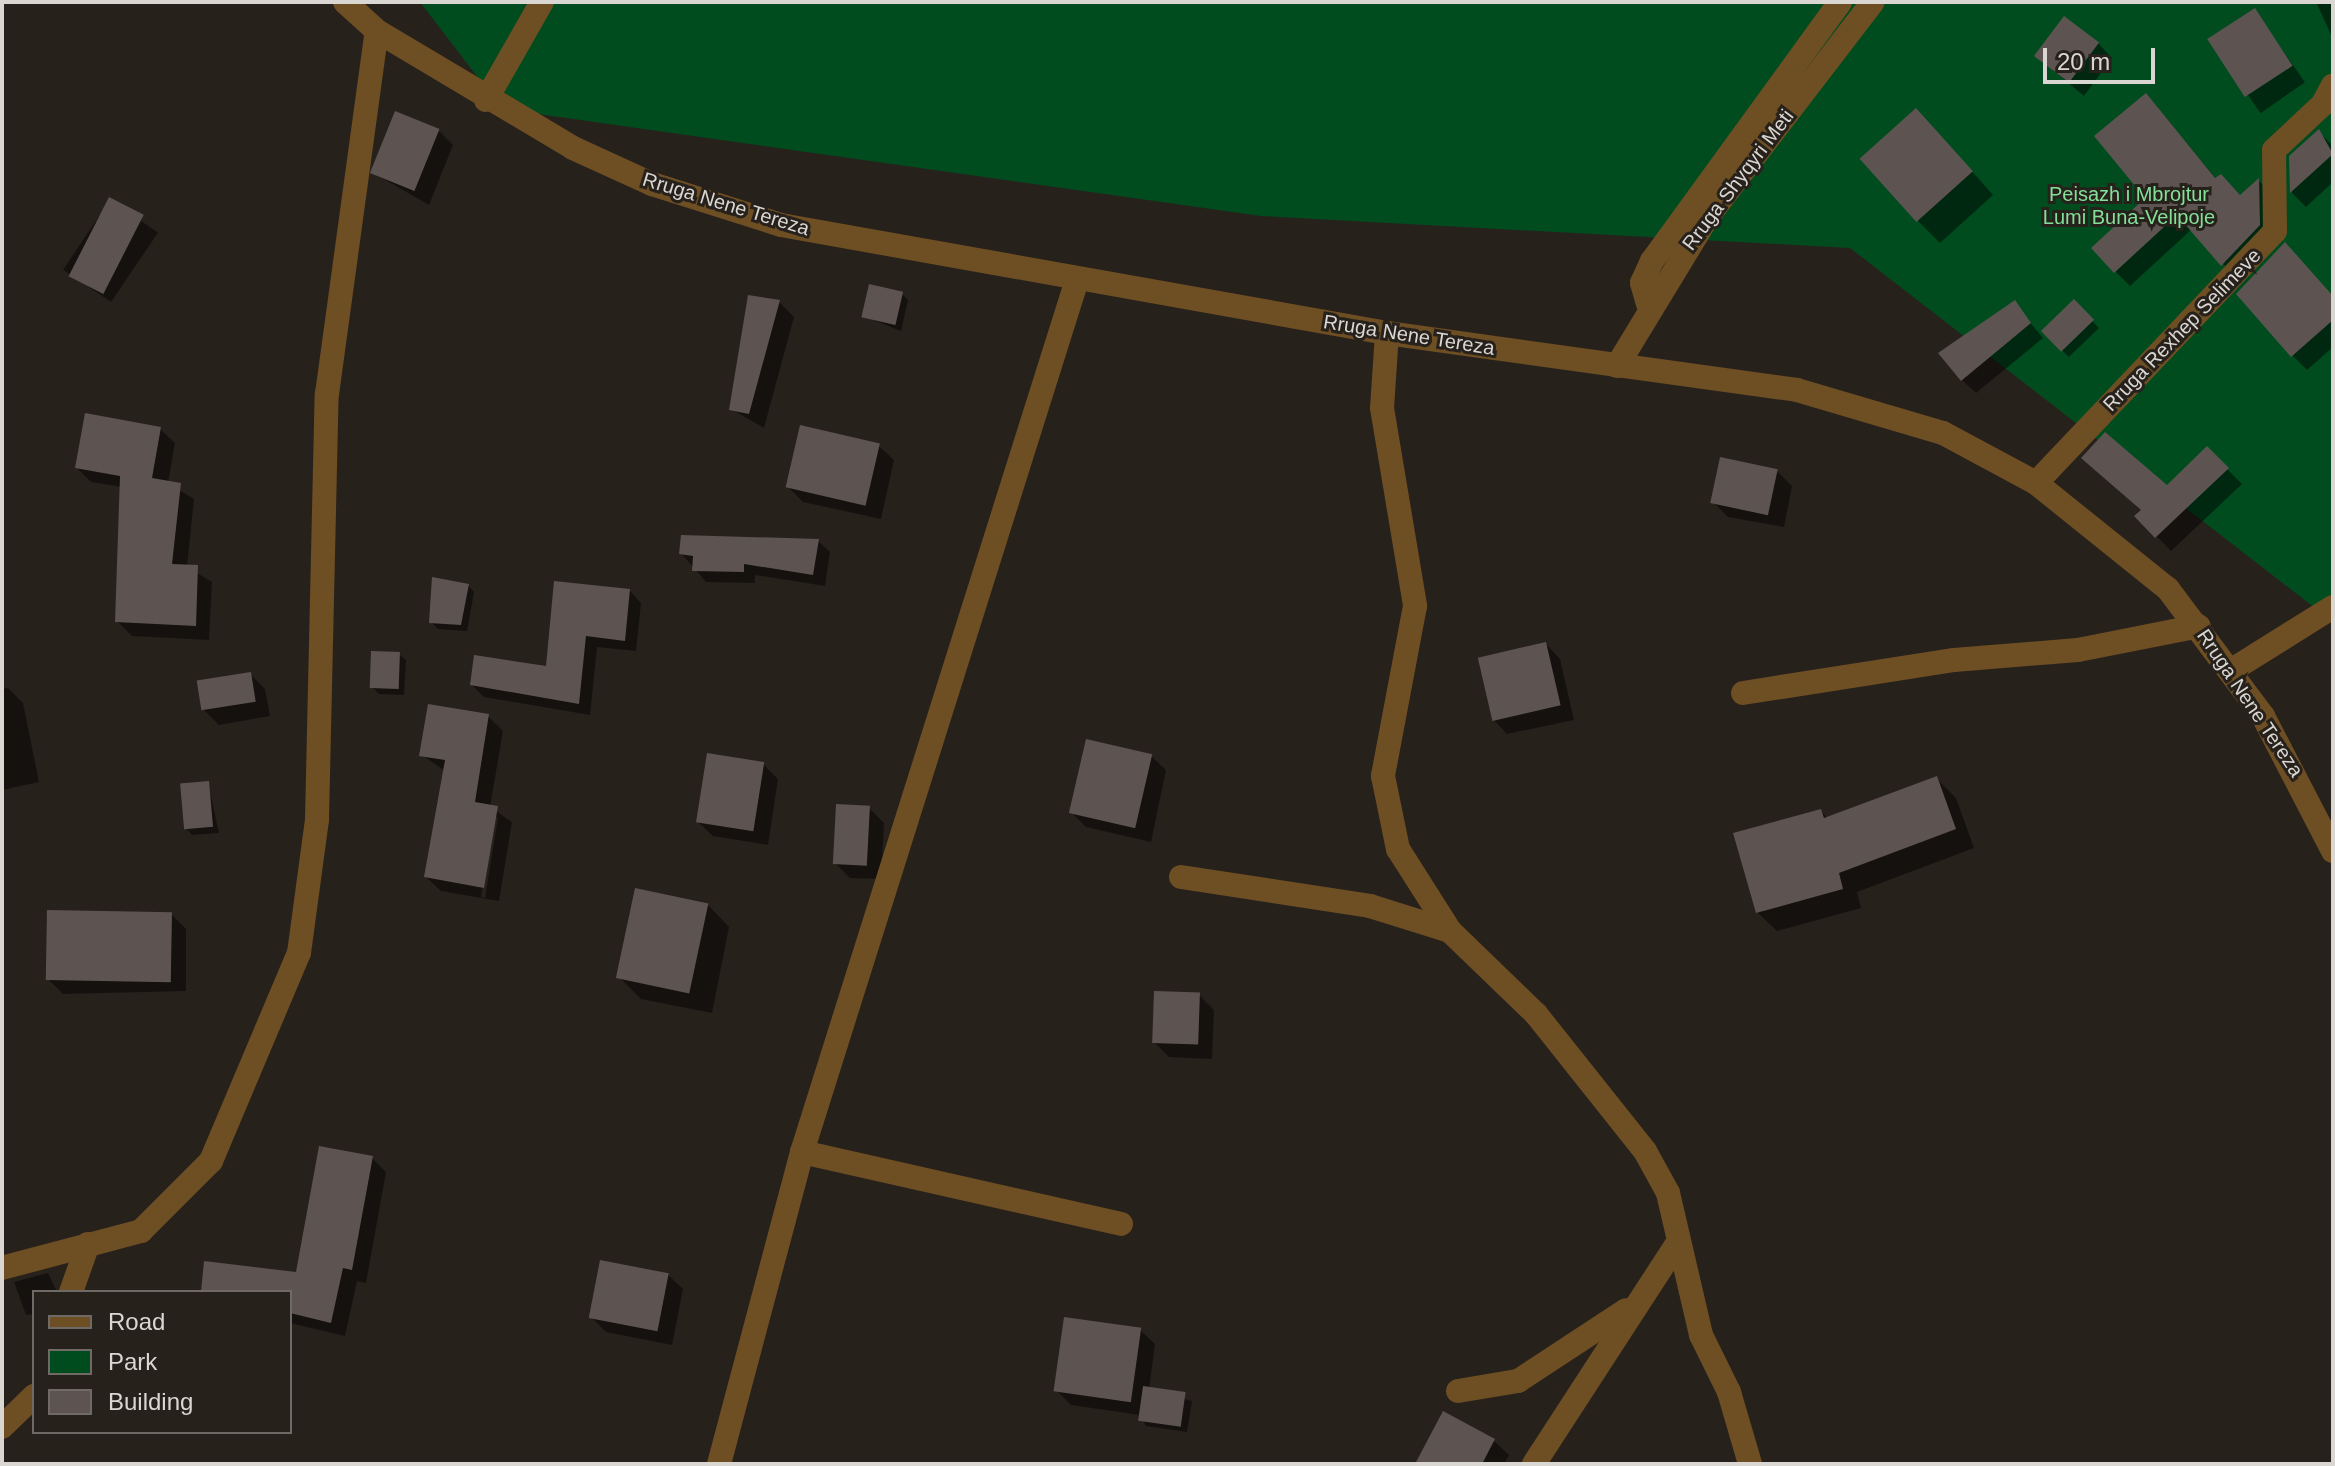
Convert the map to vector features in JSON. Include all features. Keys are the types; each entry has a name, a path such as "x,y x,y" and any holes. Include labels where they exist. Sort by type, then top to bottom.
{"street":[{"name":"Rruga Nene Tereza","path":"345,2 377,31 486,100 652,184 781,225 1387,333 1877,408 1943,433 2036,483 2168,589 2232,670 2300,777 2333,851"},
{"path":"486,100 542,2"},
{"path":"1648,304 1642,283 1652,261 1840,2"},
{"name":"Rruga Shyqyri Meti","path":"1617,366 1648,304 1873,2"},
{"path":"2,1268 141,1231 211,1161 299,953 317,819 327,394 377,31"},
{"name":"Rruga Rexhep Selimeve","path":"2036,483 2275,231 2274,150 2323,104 2333,85"},
{"path":"719,1464 802,1152 1077,280"},
{"path":"1387,333 1382,408 1415,606 1383,776 1398,849 1450,931 1536,1014 1645,1151 1668,1193 1701,1335 1729,1392 1750,1464"},
{"path":"2232,670 2333,607"},
{"path":"1743,693 1954,660 2078,650 2199,626"},
{"path":"1181,877 1370,906 1450,931"},
{"path":"802,1152 1121,1224"},
{"path":"1534,1464 1629,1308 1678,1242"},
{"path":"72,1290 88,1244"},
{"path":"1458,1391 1518,1381 1629,1308"},
{"path":"2,1427 32,1398"}],"green space":[{"name":"Peisazh i Mbrojtur Lumi Buna-Velipoje","path":"420,2 2333,2 2333,622 1850,248 1261,216 502,109"}],"building":[{"path":"2255,8 2293,66 2245,97 2207,39"},
{"path":"2064,16 2099,42 2069,82 2034,56"},
{"path":"2146,93 2215,178 2221,174 2240,195 2259,178 2260,225 2221,266 2177,215 2114,273 2091,248 2145,198 2094,136"},
{"path":"1916,108 1973,171 1916,222 1860,159"},
{"path":"395,111 440,129 414,191 370,173"},
{"path":"2319,129 2333,154 2290,193 2289,156"},
{"path":"109,197 144,215 103,294 69,276"},
{"path":"2285,242 2333,296 2333,320 2291,357 2236,294"},
{"path":"869,284 903,292 895,325 861,317"},
{"path":"748,295 780,300 749,414 729,410"},
{"path":"2074,299 2094,320 2061,352 2041,331"},
{"path":"2015,300 2031,323 1961,381 1938,353"},
{"path":"85,413 161,427 152,478 181,483 172,564 198,565 196,626 115,622 120,476 75,468"},
{"path":"800,425 880,443 866,506 786,487"},
{"path":"2105,432 2167,485 2207,446 2229,468 2155,538 2134,516 2141,510 2081,458"},
{"path":"1720,457 1778,469 1768,515 1710,503"},
{"path":"681,535 819,539 813,575 744,564 744,572 692,571 693,556 679,554"},
{"path":"432,577 469,584 461,625 429,623"},
{"path":"554,581 630,589 625,641 586,636 579,704 470,685 474,655 546,666"},
{"path":"1546,642 1561,705 1492,721 1478,658"},
{"path":"371,651 400,652 399,689 370,688"},
{"path":"251,672 256,702 201,710 197,681"},
{"path":"428,704 489,714 475,802 498,806 484,888 424,877 445,760 419,756"},
{"path":"1086,739 1152,754 1135,828 1069,813"},
{"path":"707,753 764,762 753,831 696,822"},
{"path":"1937,776 1956,829 1839,873 1843,889 1756,913 1733,833 1821,809 1824,818"},
{"path":"209,781 213,827 184,829 180,784"},
{"path":"836,804 870,806 867,866 833,864"},
{"path":"635,888 708,904 689,994 616,978"},
{"path":"47,910 172,912 171,982 46,980"},
{"path":"1154,991 1200,993 1198,1045 1152,1043"},
{"path":"319,1146 373,1156 352,1270 343,1268 331,1323 292,1313 292,1290 201,1290 204,1261 296,1272"},
{"path":"600,1260 669,1273 657,1331 589,1318"},
{"path":"1064,1317 1141,1328 1131,1402 1054,1391"},
{"path":"1143,1386 1186,1392 1181,1427 1138,1421"},
{"path":"1443,1411 1495,1439 1482,1464 1415,1464"}]}
